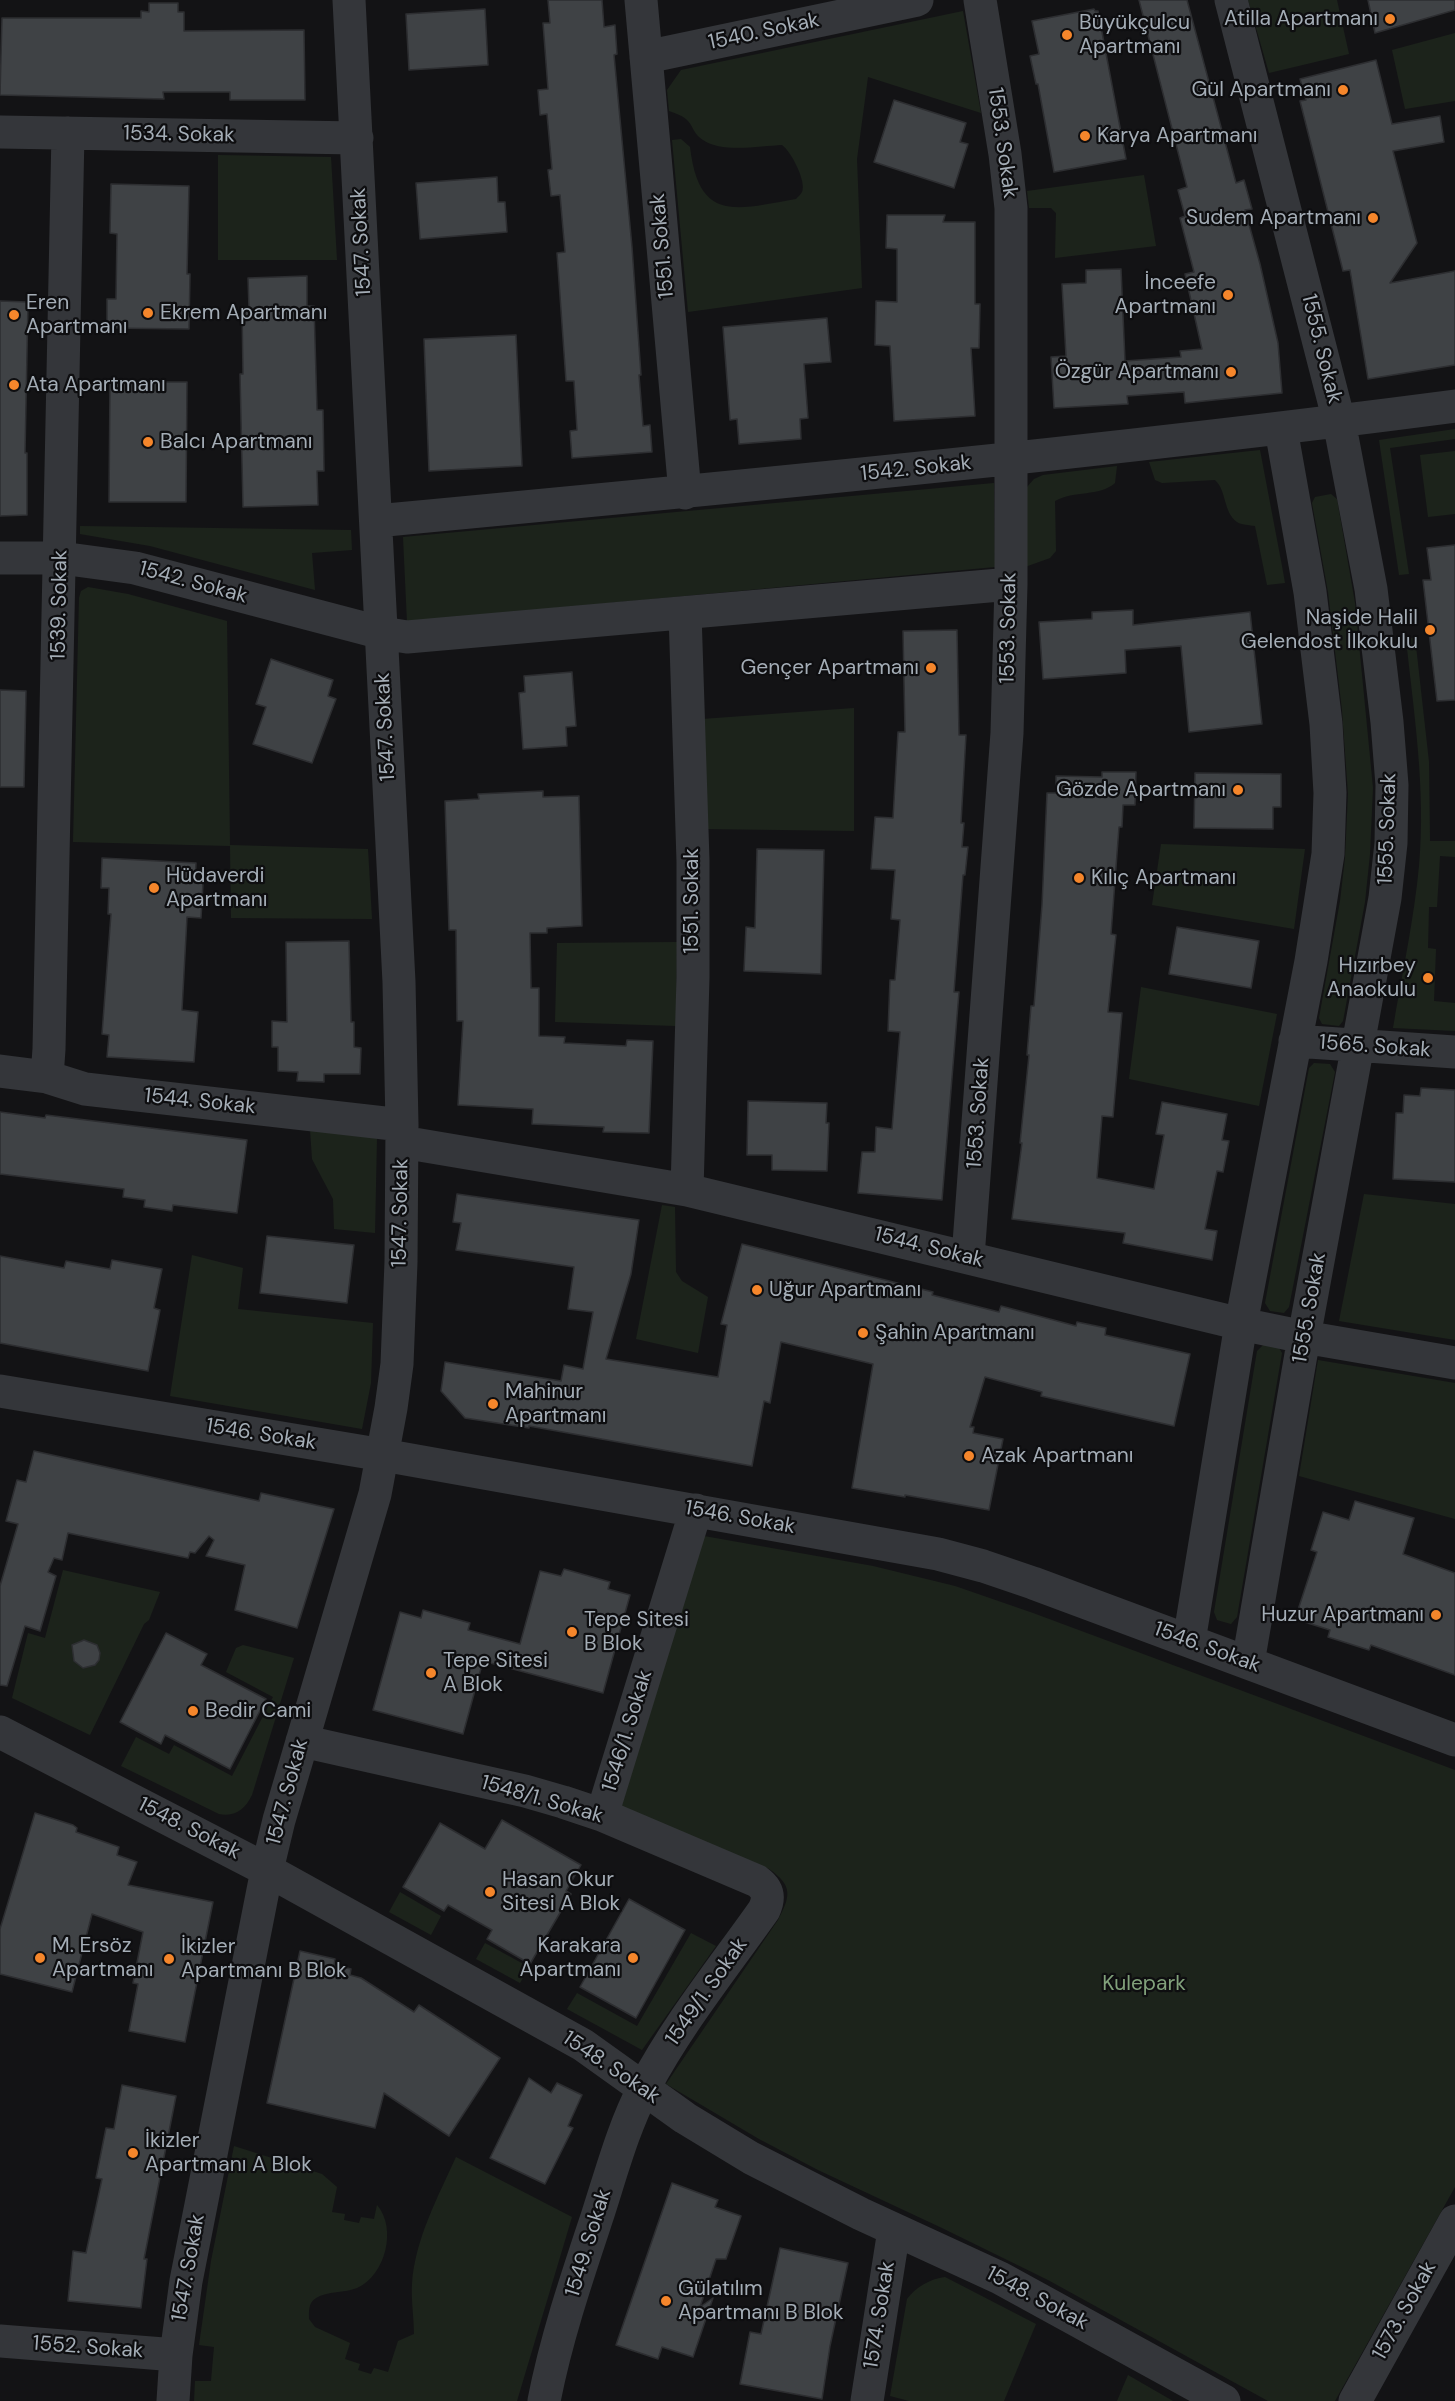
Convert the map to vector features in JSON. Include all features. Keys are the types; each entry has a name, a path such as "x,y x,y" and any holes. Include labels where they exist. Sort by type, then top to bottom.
{"street":[{"name":"1547. Sokak","path":"174,2401 176,2355 188,2269 267,1870 302,1741 375,1494 397,1364 402,1133 399,970 349,0"},
{"name":"1551. Sokak","path":"641,0 685,493"},
{"name":"1540. Sokak","path":"646,57 917,0"},
{"name":"1553. Sokak","path":"968,1257 1003,804 1011,584 1011,208 1005,154 980,0"},
{"name":"1555. Sokak","path":"1231,0 1339,421 1371,589 1392,785 1391,843 1385,898 1304,1337 1248,1663"},
{"name":"1534. Sokak","path":"0,132 357,138"},
{"name":"1539. Sokak","path":"46,1077 49,1049 61,558 68,133"},
{"name":"1542. Sokak","path":"376,521 685,493 1281,429 1455,405"},
{"path":"1189,1641 1241,1323 1321,905 1328,854 1330,793 1326,724 1310,592 1281,429"},
{"name":"1542. Sokak","path":"0,558 61,558 135,568 382,633 407,637 1011,584"},
{"name":"1551. Sokak","path":"685,613 693,861 693,977 687,1190"},
{"name":"1565. Sokak","path":"1295,1041 1455,1052"},
{"name":"1544. Sokak","path":"0,1071 46,1077 85,1089 402,1133 687,1190 1241,1323 1304,1337 1455,1363"},
{"name":"1546. Sokak","path":"0,1391 696,1510 898,1546 983,1566 1455,1740"},
{"name":"1546/1. Sokak","path":"602,1815 696,1510"},
{"name":"1548. Sokak","path":"0,1733 267,1870 583,2045 686,2118 751,2158 894,2230 1000,2278 1224,2401"},
{"name":"1548/1. Sokak","path":"302,1741 525,1791 602,1815 757,1881 764,1886 768,1894"},
{"name":"1549/1. Sokak","path":"643,2089 680,2030 764,1910 768,1894"},
{"name":"1549. Sokak","path":"544,2401 564,2323 592,2231 622,2140 643,2089"},
{"name":"1573. Sokak","path":"1355,2401 1455,2221"},
{"name":"1574. Sokak","path":"867,2401 894,2230"},
{"name":"1552. Sokak","path":"0,2341 176,2355"}],"green space":[{"path":"1248,0 1337,0 1349,54 1269,73"},
{"path":"963,11 981,113 868,77 857,159 862,288 688,312 672,140 681,139 690,147 695,172 702,189 712,200 724,206 756,206 796,199 802,193 803,187 790,153 782,145 730,148 711,144 698,136 688,121 669,111 667,90 681,70"},
{"path":"1455,33 1455,101 1405,109 1392,50"},
{"path":"218,155 331,157 337,260 218,260"},
{"path":"1144,175 1156,246 1055,258 1056,213 1051,208 1029,208 1027,191"},
{"path":"1455,429 1455,439 1390,448 1409,574 1399,575 1379,440"},
{"path":"1260,450 1285,583 1267,585 1255,526 1239,523 1233,518 1229,513 1222,490 1215,480 1162,483 1155,480 1149,462"},
{"path":"1455,451 1455,514 1428,517 1420,455"},
{"path":"1117,466 1115,483 1109,487 1055,501 1056,551 1050,558 1025,567 1027,487 1034,479 1043,475"},
{"path":"994,483 995,567 407,622 403,537"},
{"path":"1331,494 1337,499 1355,603 1373,788 1365,902 1343,1021 1339,1026 1322,1024 1319,1018 1340,901 1348,794 1342,710 1328,592 1312,503 1315,497"},
{"path":"80,526 351,530 352,550 312,553 315,590 150,546 80,534"},
{"path":"88,587 128,594 227,621 230,845 368,849 372,919 231,918 230,846 73,842 79,598 81,591"},
{"name":"Hızırbey Anaokulu","path":"1415,637 1429,762 1430,841 1455,841 1455,857 1440,856 1437,907 1429,907 1428,948 1436,949 1434,1001 1455,1003 1455,1031 1393,1028 1414,906 1421,838 1418,752 1406,639"},
{"path":"854,708 854,831 706,829 702,719"},
{"path":"1161,844 1305,849 1294,929 1152,905"},
{"path":"677,942 676,1026 555,1022 557,943"},
{"path":"1141,987 1277,1014 1259,1106 1129,1079"},
{"path":"1314,1063 1330,1064 1335,1072 1289,1307 1284,1313 1270,1311 1265,1303 1309,1068"},
{"path":"310,1129 377,1137 375,1233 334,1229 333,1199 312,1159"},
{"path":"1364,1194 1455,1204 1455,1340 1339,1321"},
{"path":"662,1205 675,1207 676,1272 682,1281 708,1297 698,1353 636,1339"},
{"path":"192,1255 243,1268 238,1309 373,1323 371,1383 362,1429 170,1396"},
{"path":"1264,1344 1278,1346 1282,1353 1237,1617 1231,1624 1217,1620 1214,1612 1257,1351"},
{"path":"1318,1360 1455,1383 1455,1519 1299,1476"},
{"name":"Kulepark","path":"704,1536 873,1566 955,1586 1455,1770 1455,2187 1335,2401 1268,2401 1048,2280 818,2170 759,2139 666,2084 778,1920 787,1898 783,1881 769,1869 621,1807"},
{"path":"63,1570 160,1592 149,1620 144,1624 90,1735 12,1698 28,1633 45,1638"},
{"path":"243,1645 294,1658 252,1795 243,1808 235,1813 219,1814 121,1766 136,1737 169,1754 174,1745 232,1776 273,1697 226,1672 236,1648"},
{"path":"400,1892 441,1916 431,1935 389,1912"},
{"path":"691,1933 716,1946 642,2050 567,2009 577,1993 637,2026"},
{"path":"485,1943 529,1967 520,1983 476,1959"},
{"path":"234,2146 322,2174 337,2187 332,2212 345,2214 344,2220 359,2223 361,2217 374,2219 377,2205 383,2215 387,2238 381,2262 375,2273 357,2288 316,2298 309,2310 309,2319 315,2327 350,2343 345,2359 360,2364 358,2370 371,2374 374,2368 388,2372 398,2341 414,2334 412,2284 414,2267 428,2219 456,2157 572,2217 517,2401 194,2401 195,2381 211,2381 214,2347 199,2345 211,2261"},
{"path":"945,2277 1036,2324 1004,2401 909,2401 890,2396 907,2299 924,2284"},
{"path":"1128,2375 1173,2401 1117,2401"}],"building":[{"path":"548,0 602,0 604,27 615,25 617,54 614,55 632,247 643,426 650,425 652,452 572,458 570,431 577,430 574,381 566,381 557,253 565,252 560,195 551,196 548,170 552,169 547,114 540,115 538,90 548,89 543,23 550,23"},
{"path":"1139,0 1187,0 1236,183 1244,180 1252,209 1245,210 1278,343 1282,393 1185,403 1184,392 1127,396 1128,404 1054,408 1051,357 1066,356 1062,284 1086,283 1086,270 1121,269 1125,361 1181,357 1180,351 1202,349 1185,274 1194,272 1180,218 1185,216 1178,190 1187,187"},
{"name":"Atilla Apartmanı","path":"1368,0 1455,0 1455,10 1375,33"},
{"path":"149,3 178,3 178,12 184,12 184,31 304,30 305,100 230,100 230,92 163,92 164,99 0,95 2,18 141,18 141,11 149,12"},
{"path":"485,9 488,65 409,70 406,14"},
{"path":"1094,9 1098,11 1126,159 1054,172 1038,84 1036,84 1030,56 1039,54 1032,21"},
{"path":"1376,60 1392,124 1440,116 1444,142 1393,151 1417,243 1390,283 1455,271 1455,365 1368,379 1350,270 1343,271 1300,101 1306,100 1300,79"},
{"path":"894,100 966,123 960,142 968,144 954,188 874,162"},
{"path":"497,177 498,202 505,202 507,232 420,239 416,183"},
{"path":"111,184 189,186 187,274 190,274 189,329 107,328 107,299 116,299 117,234 110,233"},
{"path":"887,215 945,215 943,222 975,222 975,304 980,304 979,348 971,348 975,416 894,421 890,346 875,345 876,301 897,302 897,249 886,248"},
{"path":"307,276 307,306 314,306 317,410 323,410 324,471 317,471 318,505 243,507 240,374 243,374 242,309 249,309 248,278"},
{"path":"0,301 28,302 25,453 27,453 27,515 0,516"},
{"path":"827,318 831,362 804,364 808,418 800,419 801,439 739,444 737,419 730,420 723,327"},
{"path":"516,335 522,466 429,471 424,339"},
{"name":"Balcı Apartmanı","path":"110,382 187,382 186,502 109,502"},
{"path":"1455,545 1455,700 1437,701 1423,580 1431,580 1427,548"},
{"path":"1133,610 1133,625 1250,612 1262,724 1189,732 1181,646 1125,650 1126,673 1043,679 1039,622 1092,619 1092,612"},
{"path":"957,630 959,735 966,735 961,823 964,823 962,847 968,847 965,875 963,875 954,992 959,992 942,1200 858,1193 862,1152 875,1152 876,1127 892,1129 900,1032 888,1031 890,980 895,980 900,920 891,919 895,870 871,869 875,817 893,818 898,732 905,732 903,631"},
{"path":"271,659 333,680 328,696 336,699 312,763 253,744 266,707 256,704"},
{"path":"572,672 576,726 566,727 567,746 523,749 519,693 525,692 524,676"},
{"path":"0,690 26,691 24,787 0,787"},
{"path":"1102,772 1136,772 1135,805 1123,805 1122,827 1119,827 1111,934 1116,935 1108,1012 1122,1013 1113,1117 1102,1116 1097,1178 1154,1189 1164,1135 1156,1134 1162,1102 1227,1114 1222,1140 1229,1141 1223,1172 1217,1171 1205,1229 1217,1231 1212,1260 1123,1243 1125,1233 1012,1219 1022,1143 1020,1143 1029,1055 1027,1055 1031,1006 1034,1006 1042,905 1047,793 1056,793 1056,776 1102,777"},
{"name":"Gözde Apartmanı","path":"1195,773 1281,774 1281,807 1273,807 1273,829 1194,828"},
{"path":"543,791 543,797 579,796 582,926 547,928 547,933 530,933 531,988 539,988 539,1036 565,1037 564,1043 626,1046 627,1040 653,1041 649,1133 603,1132 604,1127 532,1124 533,1109 458,1105 463,1021 457,1021 456,930 449,930 445,801 479,799 478,794"},
{"path":"757,849 824,850 821,974 744,971 746,927 755,928"},
{"path":"102,858 196,863 195,883 203,883 201,918 187,917 182,1010 198,1012 194,1062 107,1057 109,1035 102,1034 111,914 108,914 109,888 101,888"},
{"path":"1177,927 1259,941 1251,988 1169,974"},
{"path":"349,941 351,1022 354,1022 354,1047 361,1048 360,1074 324,1074 324,1082 297,1081 298,1072 278,1071 278,1047 272,1047 272,1021 287,1022 286,942"},
{"path":"1421,1088 1455,1090 1455,1182 1393,1179 1396,1113 1403,1113 1404,1095 1420,1096"},
{"path":"748,1101 827,1103 826,1123 829,1123 827,1171 772,1170 772,1155 747,1155"},
{"path":"0,1112 45,1118 46,1115 247,1140 237,1213 173,1205 172,1211 144,1207 145,1200 123,1197 124,1189 0,1174"},
{"path":"457,1194 639,1220 631,1274 606,1359 718,1377 727,1325 721,1324 742,1244 933,1292 932,1295 999,1312 1001,1306 1076,1326 1077,1322 1106,1328 1105,1335 1190,1354 1174,1426 1041,1396 1042,1392 985,1377 970,1427 974,1427 973,1433 1003,1439 989,1510 852,1488 873,1364 781,1342 770,1403 764,1401 752,1466 529,1426 529,1428 465,1418 441,1391 445,1362 561,1381 564,1365 583,1369 593,1312 568,1309 574,1267 456,1250 461,1223 453,1222"},
{"path":"267,1236 354,1245 347,1303 260,1293"},
{"path":"0,1256 64,1268 66,1261 110,1269 112,1260 162,1269 154,1308 160,1310 148,1371 0,1343"},
{"path":"34,1451 259,1501 261,1493 334,1509 297,1628 235,1610 245,1565 206,1556 214,1540 209,1536 195,1553 190,1552 188,1558 68,1533 62,1560 54,1558 48,1572 56,1576 40,1631 25,1626 7,1686 0,1685 0,1586 18,1524 6,1521 17,1480 26,1482"},
{"path":"1355,1501 1414,1518 1403,1554 1455,1573 1455,1675 1371,1645 1369,1650 1328,1637 1330,1630 1295,1619 1317,1552 1311,1550 1323,1512 1349,1520"},
{"path":"564,1569 610,1582 608,1589 630,1595 603,1693 483,1661 463,1734 373,1710 400,1612 421,1618 423,1610 470,1623 468,1630 520,1644 540,1571 561,1576"},
{"name":"Bedir Cami","path":"166,1633 207,1654 201,1665 266,1699 230,1769 165,1735 161,1744 120,1722"},
{"path":"84,1640 97,1645 100,1653 95,1665 83,1668 74,1661 72,1645"},
{"path":"35,1813 73,1825 77,1828 76,1832 119,1847 117,1855 137,1862 128,1885 213,1902 185,2042 129,2031 138,1984 133,1983 143,1932 92,1914 72,1992 0,1974 0,1929"},
{"name":"Hasan Okur Sitesi A Blok","path":"502,1820 581,1865 566,1891 571,1894 530,1964 487,1939 492,1930 448,1905 444,1911 403,1887 440,1823 485,1849"},
{"name":"Karakara Apartmanı","path":"629,1899 685,1930 636,2018 580,1987"},
{"path":"300,1951 335,1959 334,1965 351,1969 350,1975 361,1978 414,2012 419,2005 500,2058 449,2136 384,2093 375,2128 267,2103"},
{"path":"529,2078 551,2093 557,2083 582,2095 568,2126 573,2128 545,2184 490,2158"},
{"name":"İkizler Apartmanı A Blok","path":"122,2085 176,2096 144,2259 147,2259 141,2308 68,2301 73,2251 86,2253 102,2179 96,2178 106,2128 114,2129"},
{"path":"672,2183 718,2200 715,2207 741,2216 726,2259 716,2259 700,2307 713,2298 693,2357 662,2347 658,2359 616,2345"},
{"path":"780,2248 848,2263 830,2346 822,2399 740,2384 750,2332 761,2334"}],"place":[{"name":"Atilla Apartmanı","path":"1390,19"},
{"name":"Büyükçulcu Apartmanı","path":"1067,35"},
{"name":"Gül Apartmanı","path":"1343,90"},
{"name":"Karya Apartmanı","path":"1085,136"},
{"name":"Sudem Apartmanı","path":"1373,218"},
{"name":"İnceefe Apartmanı","path":"1228,295"},
{"name":"Ekrem Apartmanı","path":"148,313"},
{"name":"Eren Apartmanı","path":"14,315"},
{"name":"Özgür Apartmanı","path":"1231,372"},
{"name":"Ata Apartmanı","path":"14,385"},
{"name":"Balcı Apartmanı","path":"148,442"},
{"name":"Naşide Halil Gelendost İlkokulu","path":"1430,630"},
{"name":"Gençer Apartmanı","path":"931,668"},
{"name":"Gözde Apartmanı","path":"1238,790"},
{"name":"Kılıç Apartmanı","path":"1079,878"},
{"name":"Hüdaverdi Apartmanı","path":"154,888"},
{"name":"Hızırbey Anaokulu","path":"1428,978"},
{"name":"Uğur Apartmanı","path":"757,1290"},
{"name":"Şahin Apartmanı","path":"863,1333"},
{"name":"Mahinur Apartmanı","path":"493,1404"},
{"name":"Azak Apartmanı","path":"969,1456"},
{"name":"Huzur Apartmanı","path":"1436,1615"},
{"name":"Tepe Sitesi B Blok","path":"572,1632"},
{"name":"Tepe Sitesi A Blok","path":"431,1673"},
{"name":"Bedir Cami","path":"193,1711"},
{"name":"Hasan Okur Sitesi A Blok","path":"490,1892"},
{"name":"M. Ersöz Apartmanı","path":"40,1958"},
{"name":"Karakara Apartmanı","path":"633,1958"},
{"name":"İkizler Apartmanı B Blok","path":"169,1959"},
{"name":"İkizler Apartmanı A Blok","path":"133,2153"},
{"name":"Gülatılım Apartmanı B Blok","path":"666,2301"}]}
